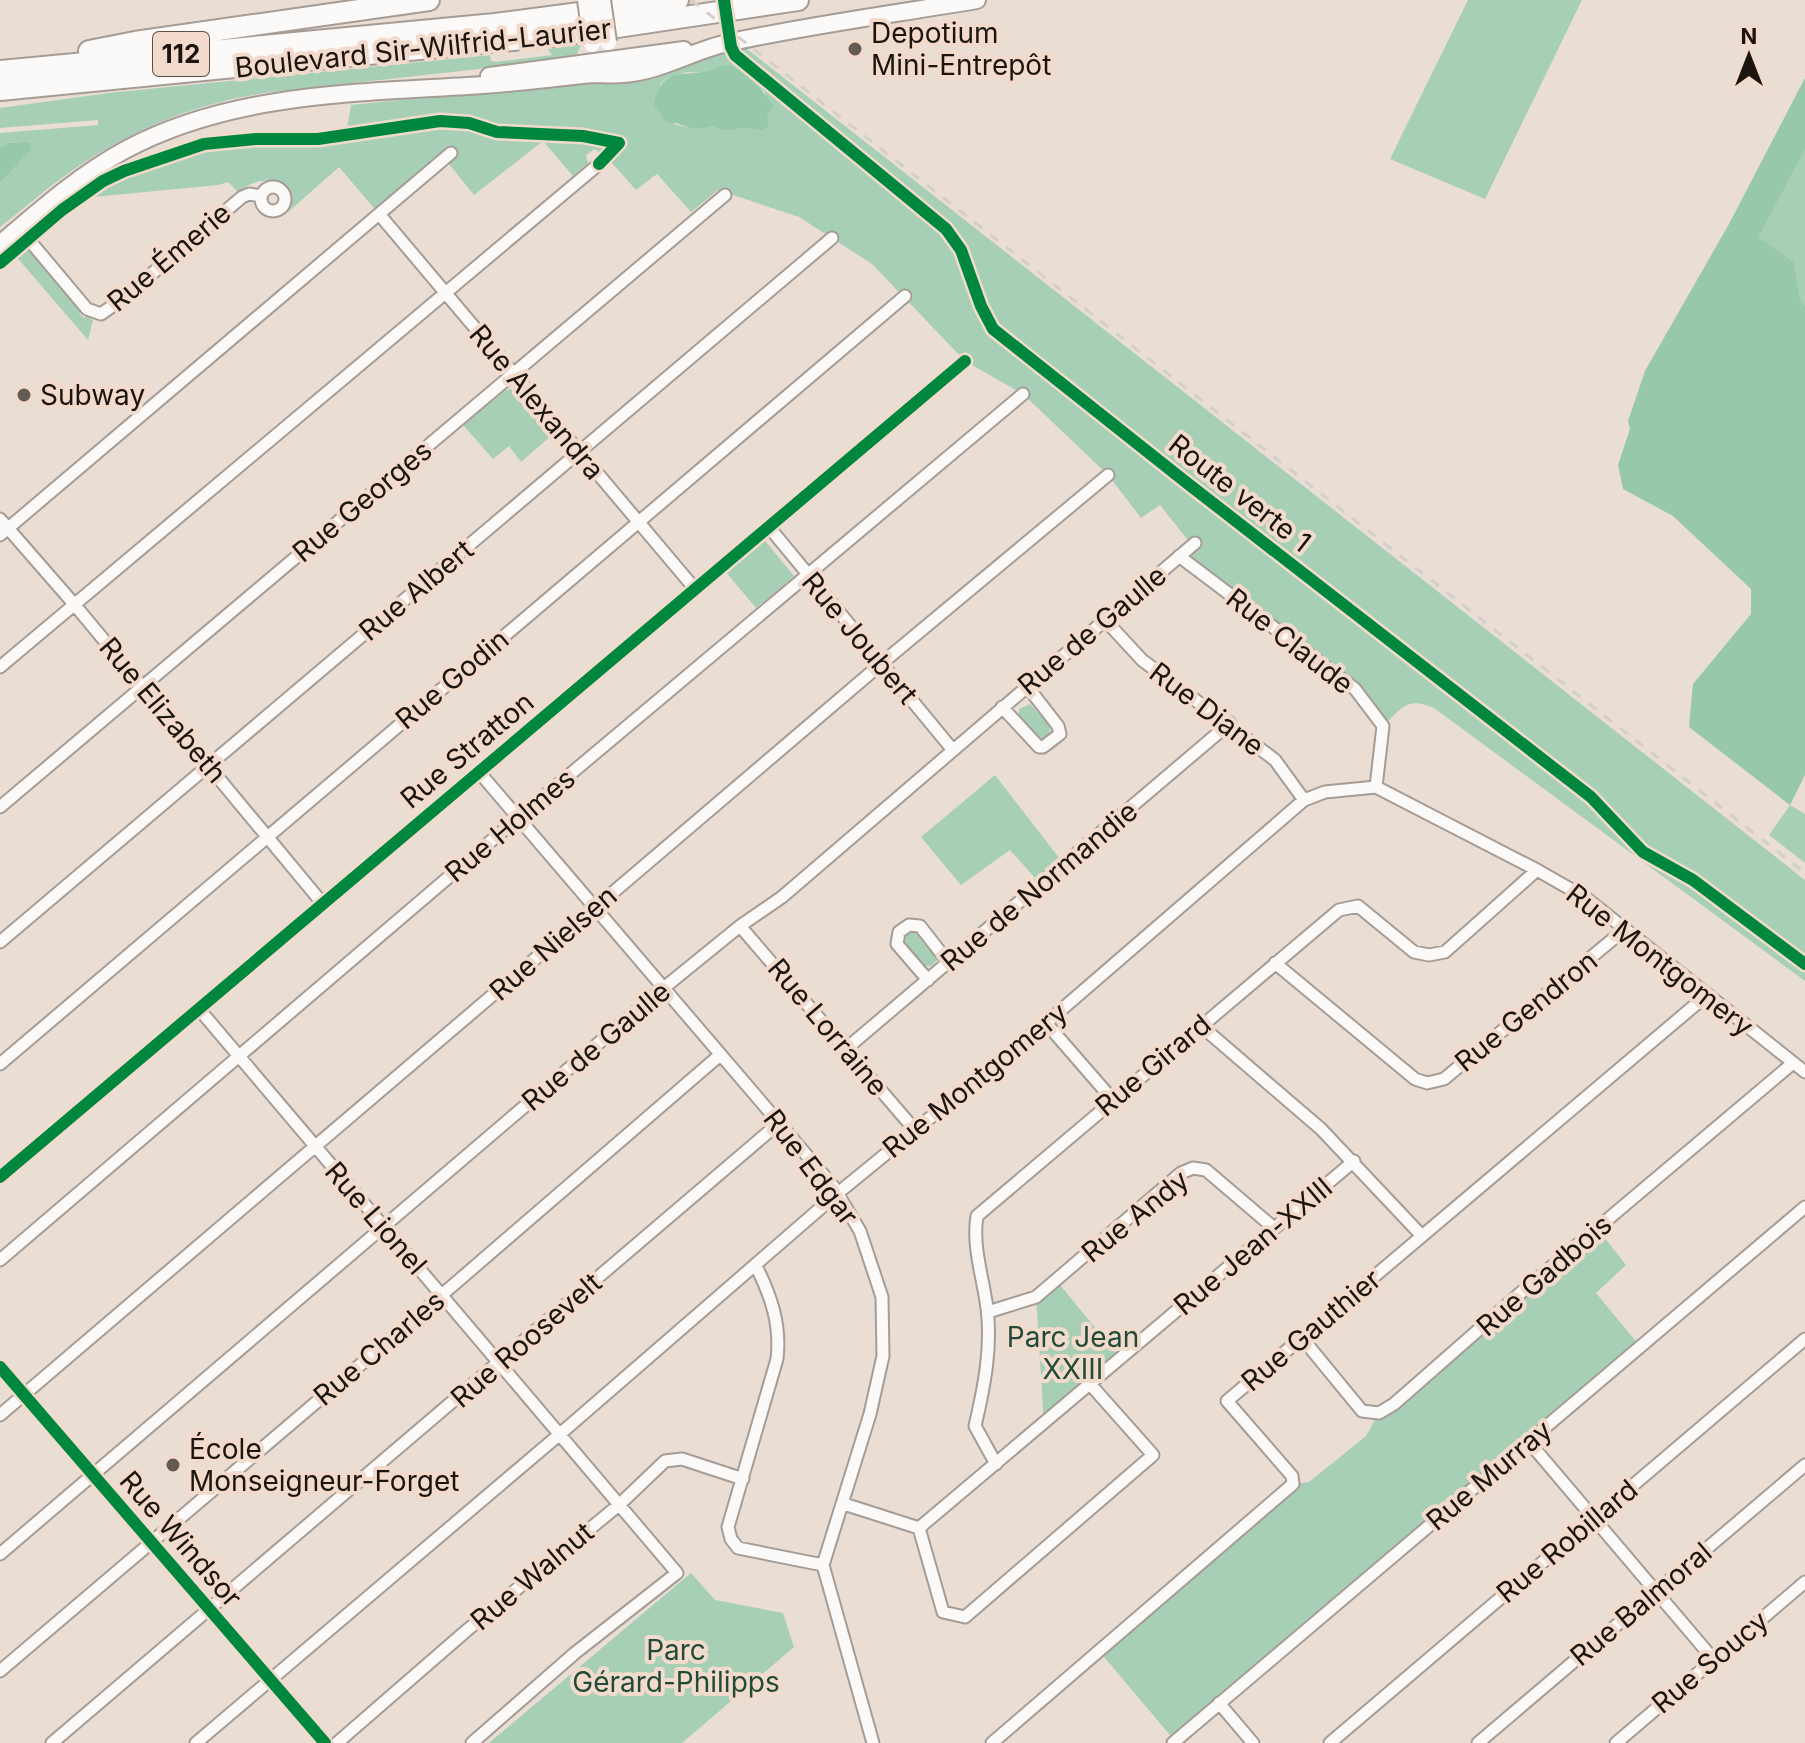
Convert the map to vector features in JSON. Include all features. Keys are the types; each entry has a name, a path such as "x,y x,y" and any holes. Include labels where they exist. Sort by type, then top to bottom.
{"highway":[{"path":"0,70 135,42 429,0"},
{"name":"Boulevard Sir-Wilfrid-Laurier","path":"0,70 495,24 678,0"},
{"name":"Boulevard Sir-Wilfrid-Laurier","path":"0,90 564,35 798,0"},
{"path":"0,103 123,78"}],"street":[{"path":"586,0 600,43"},
{"path":"602,0 600,43 603,67"},
{"path":"0,244 97,166 135,145 192,121 261,104 396,90 519,83 764,36 977,0"},
{"path":"3,527 451,153"},
{"path":"0,667 599,164"},
{"name":"Rue Émerie","path":"19,228 87,309 101,314 242,197 249,194 261,196"},
{"name":"Rue Georges","path":"0,807 725,195"},
{"name":"Rue Alexandra","path":"379,214 695,589"},
{"name":"Rue Albert","path":"0,942 832,238"},
{"name":"Rue Godin","path":"0,1064 905,296"},
{"name":"Rue Stratton","path":"0,1177 965,361"},
{"name":"Rue Holmes","path":"0,1260 518,818 1023,394"},
{"name":"Rue Nielsen","path":"0,1415 881,664 1108,475"},
{"name":"Rue Elizabeth","path":"3,527 74,604 323,904"},
{"name":"Rue Joubert","path":"769,527 952,749"},
{"name":"Rue de Gaulle","path":"0,1554 662,988 782,897 1195,543"},
{"name":"Rue Claude","path":"1179,556 1355,689 1383,726 1376,787"},
{"name":"Rue Diane","path":"1106,621 1142,660 1230,723 1275,760 1304,800"},
{"path":"1002,707 1039,747 1060,734 1058,726 1027,686"},
{"name":"Rue de Normandie","path":"847,1048 1230,723"},
{"name":"Rue Edgar","path":"479,772 838,1193 860,1231 882,1297 883,1356 870,1414 823,1565"},
{"name":"Rue Montgomery","path":"196,1743 838,1193 1046,1023 1304,800 1325,792 1376,787 1537,870 1586,898 1805,1072"},
{"name":"Rue Girard","path":"996,1464 975,1426 986,1380 988,1312 974,1234 977,1216 1339,910 1358,906 1414,952 1429,955 1445,952 1537,870"},
{"path":"928,980 897,944 899,932 909,925 920,926 948,962"},
{"name":"Rue Lorraine","path":"740,926 914,1129"},
{"name":"Rue Gendron","path":"1275,963 1415,1079 1427,1083 1444,1079 1624,930"},
{"name":"Rue Gauthier","path":"992,1743 1293,1484 1292,1476 1227,1401 1707,995"},
{"name":"Rue Lionel","path":"199,1009 677,1573 575,1653 472,1743"},
{"path":"1046,1023 1112,1099"},
{"path":"1200,1025 1321,1129 1422,1236"},
{"name":"Rue Charles","path":"0,1671 720,1055"},
{"name":"Rue Gadbois","path":"1302,1338 1362,1411 1379,1413 1394,1404 1793,1063"},
{"name":"Rue Roosevelt","path":"52,1743 779,1123"},
{"name":"Rue Jean-XXIII","path":"919,1528 1354,1161"},
{"name":"Rue Andy","path":"988,1312 1036,1297 1181,1173 1193,1168 1206,1170 1274,1228"},
{"name":"Rue Murray","path":"1173,1743 1805,1207"},
{"path":"756,1266 771,1296 779,1343 728,1527 731,1539 738,1548 823,1565 873,1743"},
{"name":"Rue Robillard","path":"1330,1743 1805,1339"},
{"name":"Rue Windsor","path":"0,1367 325,1743"},
{"path":"844,1504 919,1528 943,1612 965,1617 1153,1455 1090,1384"},
{"path":"1529,1442 1714,1660"},
{"name":"Rue Walnut","path":"337,1743 620,1504 665,1461 682,1459 743,1479"},
{"name":"Rue Balmoral","path":"1478,1743 1805,1465"},
{"name":"Rue Soucy","path":"1616,1743 1805,1582"},
{"path":"1219,1703 1253,1743"}],"green space":[{"path":"1468,0 1582,0 1485,199 1390,159"},
{"path":"581,45 577,54 568,59 272,92 188,111 111,146 55,183 0,227 0,183 31,150 21,142 8,143 0,148 0,133 98,125 98,120 0,128 0,108 109,93 490,55 491,61 496,62 552,55 548,49"},
{"path":"742,45 1805,880 1805,981 1434,708 1411,704 1400,709 1383,726 1355,689 1179,556 1194,543 1187,539 1160,505 1141,518 1108,475 1023,394 965,361 872,264 799,217 718,190 691,212 657,174 636,190 595,149 586,155 588,163 573,176 543,141 474,195 445,159 379,214 339,167 288,212 292,194 281,183 274,181 251,184 238,192 228,182 83,198 117,178 203,147 345,141 351,105 645,77","holes":["687,72 744,75 750,83 765,92 767,116 762,131 747,128 724,131 712,126 690,128 666,122 660,84 667,78"]},
{"path":"721,66 733,66 765,95 773,106 767,116 769,125 762,131 747,128 724,131 712,126 690,128 666,122 654,105 664,81 671,76 710,71"},
{"path":"1805,78 1805,150 1759,237 1794,262 1800,299 1805,305 1805,775 1790,805 1689,727 1693,684 1751,614 1751,589 1673,516 1623,489 1618,465 1630,429 1628,421 1645,371 1729,224"},
{"path":"8,143 30,143 31,150 0,183 0,148"},
{"path":"1805,150 1805,305 1800,299 1794,262 1759,237"},
{"path":"22,249 29,250 84,318 93,320 88,340 14,254"},
{"path":"511,389 552,435 521,462 509,446 493,459 463,425"},
{"path":"762,541 794,576 756,608 725,571"},
{"path":"1030,704 1051,727 1047,738 1039,739 1019,719 1019,709"},
{"path":"995,775 1060,859 1036,879 1010,850 961,885 921,837"},
{"path":"1790,805 1805,814 1805,863 1769,835"},
{"path":"914,931 920,933 936,955 937,960 931,966 922,966 903,943 907,934"},
{"path":"1597,1228 1626,1265 1596,1293 1639,1345 1175,1741 1099,1651 1293,1484 1309,1482 1366,1436 1379,1413"},
{"name":"Parc Jean XXIII","path":"1056,1280 1120,1358 1044,1423 1036,1297"},
{"name":"Parc Gérard-Philipps","path":"691,1573 715,1600 783,1613 794,1647 682,1743 489,1743"}],"railway":[{"path":"691,0 1805,873"}],"cycle path":[{"name":"Route verte 1","path":"724,0 735,55 946,229 961,250 981,306 993,329 1591,797 1643,852 1693,880 1805,964"},
{"path":"0,263 62,210 103,181 204,144 256,139 318,139 440,121 469,123 497,132 583,136 619,143 599,164"},
{"path":"0,1177 965,361"},
{"path":"0,1367 325,1743"}],"place":[{"name":"Depotium Mini-Entrepôt","path":"855,49"},
{"name":"Subway","path":"24,395"},
{"name":"École Monseigneur-Forget","path":"173,1465"}]}
